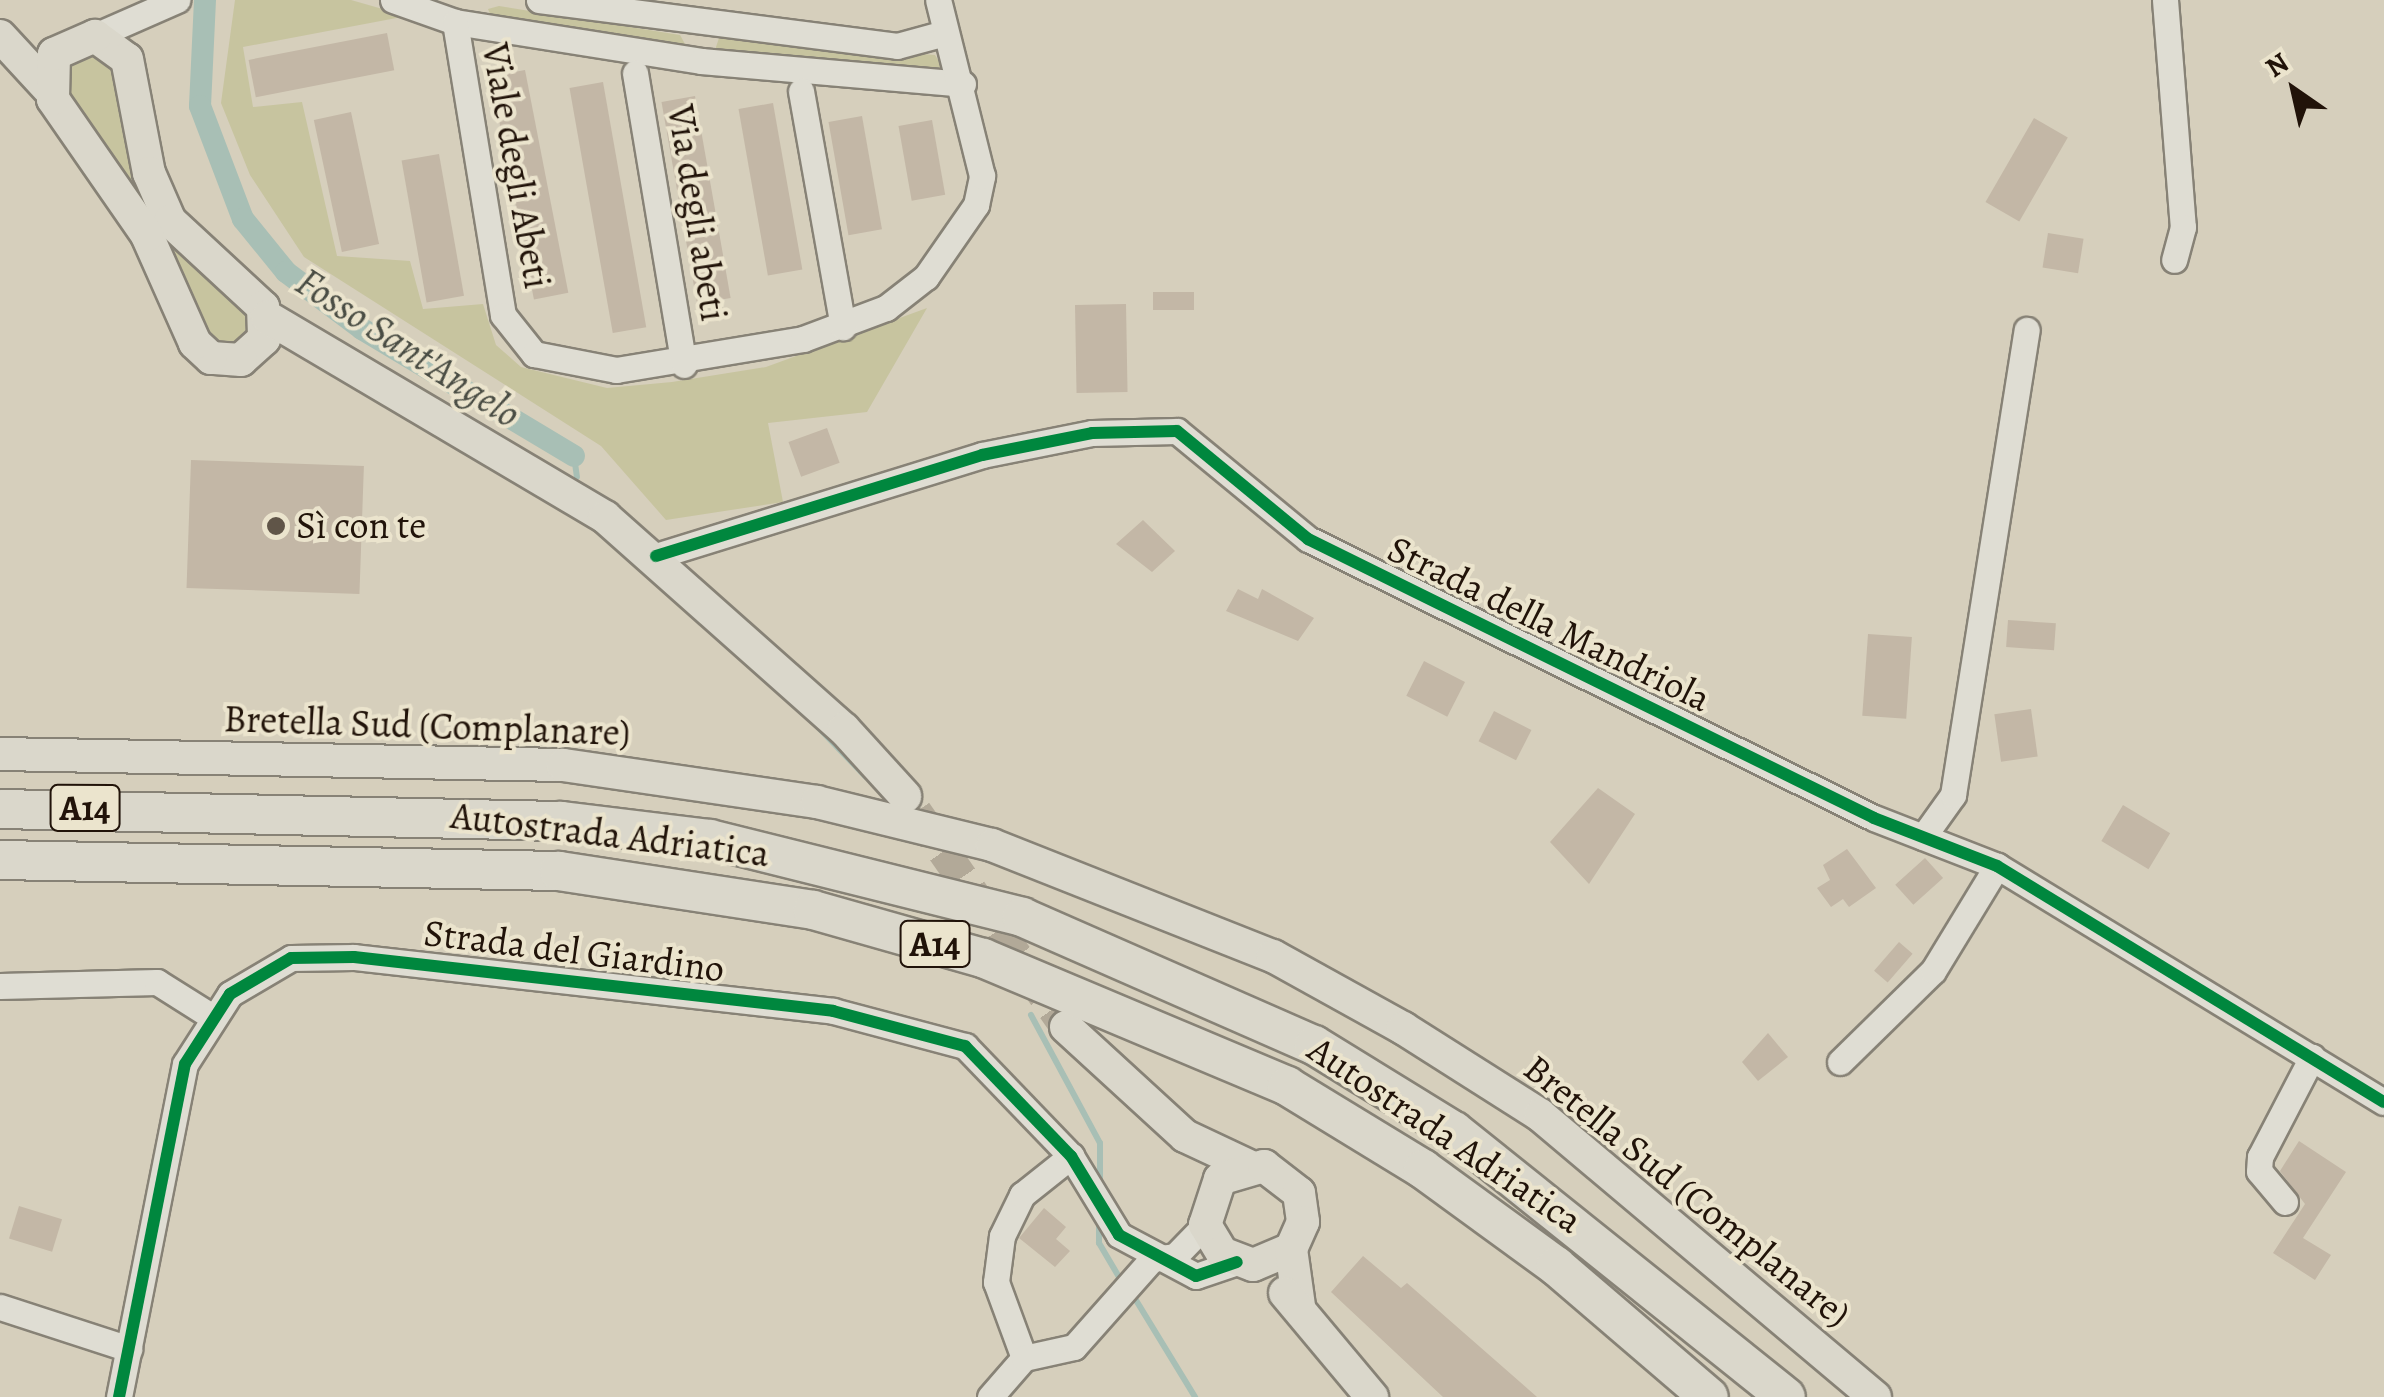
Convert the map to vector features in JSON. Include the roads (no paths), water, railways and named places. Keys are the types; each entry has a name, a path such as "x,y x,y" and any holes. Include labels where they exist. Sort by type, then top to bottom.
{"highway":[{"name":"Autostrada Adriatica","path":"0,810 561,821 710,839 1022,917 1314,1046 1454,1131 1786,1397"},
{"name":"Autostrada Adriatica","path":"0,860 558,871 813,910 983,958 1287,1086 1541,1256 1709,1397"}],"main road":[{"path":"5,42 62,46 95,36 127,59 149,173 170,220 256,296 263,333"},
{"path":"5,42 48,88 147,235 202,352 231,362 263,333"},
{"path":"48,88 62,46"},
{"path":"263,333 310,343 552,482 656,556 904,796"},
{"name":"Bretella Sud (Complanare)","path":"0,754 563,765 817,802 992,845 1273,956 1418,1037 1555,1127 1875,1397"},
{"path":"1066,1028 1185,1136 1249,1166 1278,1172 1299,1193 1304,1222 1291,1249 1299,1306"},
{"path":"1185,1136 1208,1208 1245,1263 1299,1306 1372,1397"},
{"path":"1208,1208 1249,1166"},
{"path":"1245,1263 1291,1249"}],"street":[{"path":"393,0 702,61 963,84"},
{"path":"452,11 470,15 473,0"},
{"path":"539,0 897,46 945,33"},
{"name":"Viale degli Abeti","path":"452,11 499,296 514,337 562,365 684,365 843,327 918,285 976,205 982,176 963,84 938,0"},
{"path":"2164,0 2184,227 2174,260"},
{"path":"95,36 163,7"},
{"path":"127,59 163,7"},
{"name":"Via degli abeti","path":"635,73 684,365"},
{"path":"802,91 843,327"},
{"path":"1923,837 1953,795 2027,330"},
{"name":"Strada della Mandriola","path":"656,556 982,456 1092,433 1176,431 1308,538 1923,837 1997,866 2384,1102"},
{"path":"1840,1062 1933,971 1997,866"},
{"name":"Strada del Giardino","path":"119,1397 184,1064 211,1016 257,970 291,958 354,956 832,1011 965,1046 1071,1156 1119,1235 1152,1259 1196,1276 1245,1263"},
{"path":"0,986 157,982 211,1016"},
{"path":"2285,1202 2259,1171 2260,1157 2312,1057"},
{"path":"1024,1358 996,1282 1002,1236 1022,1196 1071,1156"},
{"path":"990,1397 1024,1358 1074,1346 1152,1259 1175,1256 1208,1208"},
{"path":"0,1307 129,1349"}],"waterway":[{"name":"Fosso Sant'Angelo","path":"205,0 200,106 243,219 286,272 362,329 574,456"},
{"path":"574,456 577,477"},
{"path":"816,725 866,777"},
{"path":"1031,1015 1100,1143 1100,1184"},
{"path":"1099,1222 1099,1243 1122,1282"},
{"path":"1131,1292 1195,1397"}],"tunnel":[{"path":"916,812 1066,1027"}],"place":[{"name":"Sì con te","path":"276,526"}]}
